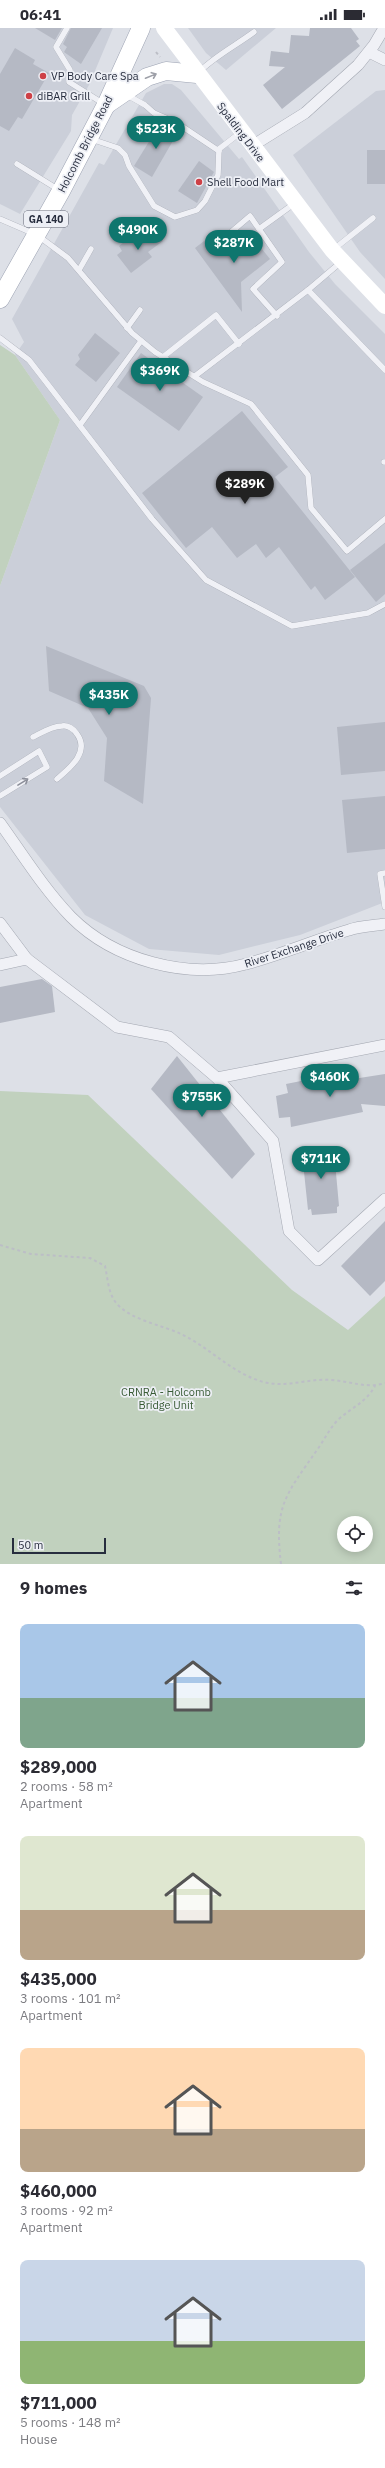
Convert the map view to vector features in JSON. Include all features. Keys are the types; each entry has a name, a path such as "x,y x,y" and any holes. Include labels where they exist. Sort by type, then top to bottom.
{"main road":[{"name":"Holcomb Bridge Road","path":"0,299 37,235 89,139 141,28"},
{"name":"Spalding Drive","path":"164,28 241,132 337,255 385,306"},
{"path":"106,105 125,94 147,77 166,71 197,74"}],"street":[{"path":"252,146 305,113 358,65 369,52 384,28"},
{"path":"369,52 385,60"},
{"name":"River Exchange Drive","path":"0,823 51,894 72,918 109,944 150,962 182,968 212,969 245,965 351,929 385,924"},
{"path":"0,923 27,959 118,1027 169,1037 217,1078 273,1141 289,1231 318,1260 385,1199"},
{"path":"0,965 27,959"},
{"path":"217,1078 385,1045"}],"lane":[{"path":"67,28 56,47 70,70 68,82 106,105"},
{"path":"197,74 214,57 230,50 254,32"},
{"path":"125,94 145,105 154,113 177,123 218,151"},
{"path":"218,151 241,132"},
{"path":"89,139 118,148 125,154 129,166 154,206 175,217 197,210 205,201 218,175 218,151"},
{"path":"17,164 61,191"},
{"path":"259,229 295,202"},
{"path":"223,239 250,216 282,262 253,289 276,316"},
{"path":"195,376 276,316 308,290 337,255 373,218"},
{"path":"0,219 37,235 68,258 127,328 163,357 195,376 251,404 308,475 311,508 347,551 385,519"},
{"path":"79,270 91,249"},
{"path":"308,290 385,370"},
{"path":"127,328 140,310"},
{"path":"163,357 216,315 239,344"},
{"path":"0,338 29,360 152,519 206,580 292,626 368,613 385,604"},
{"path":"80,425 141,340"},
{"path":"33,737 62,726 74,729 81,740 80,755 71,768 57,779"},
{"path":"0,776 39,751 47,767 0,796"},
{"path":"385,873 380,874 385,907"}],"path":[{"path":"156,52 160,57 163,53"},
{"path":"0,1245 31,1254 90,1258 99,1261 105,1266 110,1291 113,1298 117,1304 128,1313 194,1339 214,1357 247,1375 267,1383 287,1385 331,1380 375,1386 385,1383"},
{"path":"281,1564 278,1524 282,1507 293,1482 330,1429 340,1418 360,1405 375,1386"}],"shaded area":[{"path":"0,28 113,28 89,85 72,115 71,131 20,214 0,204"},
{"path":"188,28 276,28 226,70 206,53"},
{"path":"164,84 172,84 181,90 239,159 242,157 309,252 335,284 385,334 385,902 300,935 219,955 149,949 85,915 0,807 0,586 60,420 15,355 24,342 12,319 99,163 104,165 146,93"},
{"path":"385,90 385,279 360,252 293,155 376,91"}],"green space":[{"path":"0,345 15,355 60,420 0,586"},
{"name":"CRNRA - Holcomb Bridge Unit","path":"0,1091 88,1095 292,1290 348,1330 385,1296 385,1564 0,1564"}],"building":[{"path":"35,28 62,28 55,40"},
{"path":"71,28 102,28 81,64 64,52 67,47 63,44"},
{"path":"310,28 351,28 359,39 356,41 360,46 282,109 263,85 285,67 269,66 271,51 289,53 291,35 309,36"},
{"path":"15,48 35,60 33,64 49,73 22,119 18,117 9,131 0,126 0,74"},
{"path":"161,122 178,132 152,177 134,166"},
{"path":"367,150 385,150 385,184 367,184"},
{"path":"199,161 214,172 197,203 178,191"},
{"path":"155,230 163,241 148,252 152,257 131,273 117,255 122,251 119,246 133,235 139,242"},
{"path":"250,234 270,259 241,282 242,312 195,248 208,238 221,256"},
{"path":"95,333 120,353 96,382 75,365 80,359 78,355"},
{"path":"141,353 203,397 179,431 117,387"},
{"path":"242,411 288,467 275,477 355,577 325,600 315,586 311,590 279,547 266,558 256,544 237,558 212,527 186,548 142,493"},
{"path":"385,543 385,594 376,602 350,570"},
{"path":"46,646 144,686 151,698 143,804 104,781 107,738 88,708 49,691"},
{"path":"385,722 385,771 341,775 337,727"},
{"path":"385,796 385,849 347,853 342,800"},
{"path":"42,979 52,986 55,1012 0,1023 0,987"},
{"path":"177,1056 255,1154 232,1179 151,1089"},
{"path":"351,1071 353,1079 385,1074 385,1106 361,1104 363,1112 291,1127 290,1117 279,1118 276,1096 288,1093 286,1084"},
{"path":"330,1146 330,1151 334,1151 339,1206 337,1207 337,1213 312,1215 311,1209 308,1210 302,1153 306,1153 305,1148"},
{"path":"385,1221 385,1281 370,1296 341,1266"}],"place":[{"name":"VP Body Care Spa","path":"43,76"},
{"name":"diBAR Grill","path":"29,96"},
{"name":"Shell Food Mart","path":"199,182"}]}
